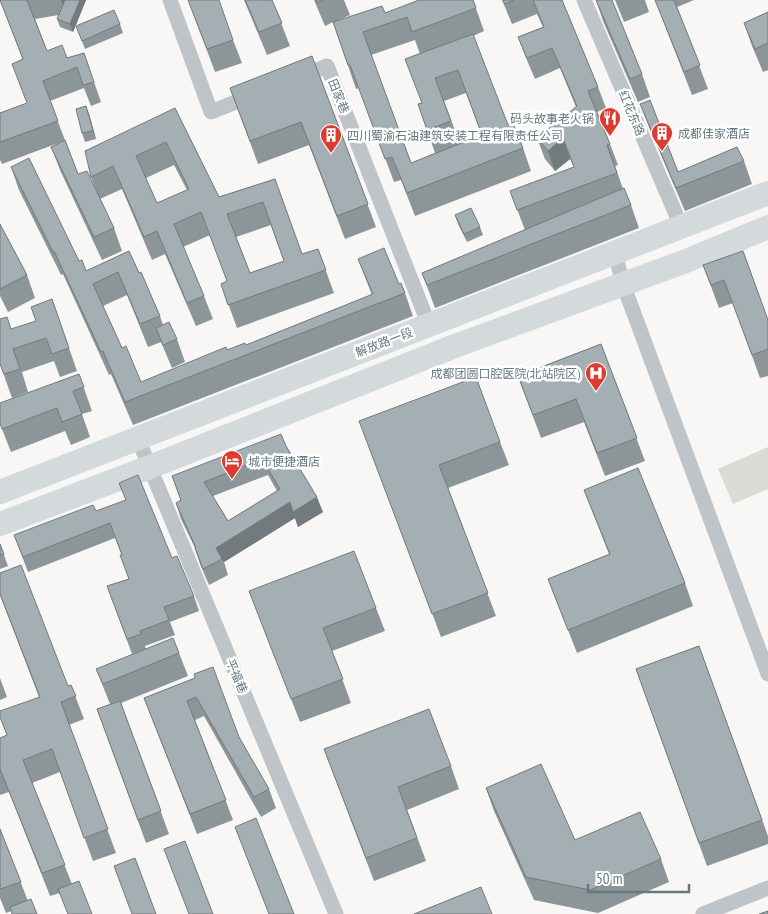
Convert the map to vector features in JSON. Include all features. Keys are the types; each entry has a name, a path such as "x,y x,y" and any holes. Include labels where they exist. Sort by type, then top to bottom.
{"main road":[{"name":"解放路一段","path":"0,492 768,193"},
{"path":"0,524 150,468 455,346 686,261 768,227"}],"street":[{"path":"170,0 211,112 265,91"},
{"name":"红花东路","path":"584,0 681,226"},
{"name":"田家巷","path":"282,84 327,66 429,325"},
{"path":"615,253 623,284 768,674"},
{"name":"平福巷","path":"138,439 336,914"},
{"path":"703,914 768,888"}],"shaded area":[{"path":"768,447 768,489 733,504 718,469"}],"building":[{"path":"0,0 27,0 47,51 62,45 67,58 84,53 94,82 83,85 77,67 43,81 58,121 0,142 0,113 27,103 12,64 23,59"},
{"path":"65,0 80,0 70,24 57,19"},
{"path":"188,0 219,0 233,40 207,49"},
{"path":"245,0 272,0 282,23 259,32"},
{"path":"419,0 473,0 476,8 412,32 407,17 363,32 411,163 482,135 458,70 435,78 451,121 427,130 418,104 422,103 405,59 473,34 508,125 513,123 523,148 407,193 392,157 385,159 333,22 382,6 385,13"},
{"path":"503,0 514,0 505,4"},
{"path":"533,0 562,0 598,87 588,91 610,144 607,145 617,173 517,210 510,191 574,167 563,138 548,151 537,138 577,106 552,48 527,58 518,37 544,27"},
{"path":"596,0 612,0 642,74 630,79"},
{"path":"655,0 674,0 700,65 684,72"},
{"path":"114,10 120,24 82,41 76,26"},
{"path":"768,12 768,43 755,49 744,23"},
{"name":"四川蜀渝石油建筑安装工程有限责任公司","path":"312,56 368,204 337,216 301,122 250,141 230,88"},
{"path":"650,100 678,172 737,147 744,161 676,188 640,104"},
{"path":"86,106 93,131 82,133 76,109"},
{"path":"175,108 219,197 275,179 302,254 318,249 326,270 228,305 221,284 227,281 201,212 174,224 204,296 187,303 157,231 144,237 113,166 91,177 85,151","holes":["166,142 189,189 157,203 136,156","263,202 284,261 250,273 227,214"]},
{"path":"65,140 78,174 87,171 114,228 94,237 51,147"},
{"path":"29,158 79,261 82,260 86,271 129,251 139,273 141,272 160,316 140,324 118,272 93,284 122,348 126,346 141,382 226,347 227,350 245,343 246,345 373,294 358,259 384,248 399,284 401,283 405,293 125,402 103,351 101,352 54,251 11,167"},
{"path":"624,188 631,205 427,285 422,273"},
{"path":"471,208 480,227 464,234 455,215"},
{"path":"0,224 27,275 0,289"},
{"path":"743,251 768,320 768,349 752,355 724,280 711,285 703,265"},
{"path":"52,299 69,348 52,354 46,338 13,349 20,369 4,374 0,364 0,319 7,317 11,329 36,321 31,307"},
{"path":"169,322 177,339 163,345 156,328"},
{"path":"601,344 637,438 597,453 576,399 533,415 518,376"},
{"path":"79,374 84,387 73,391 82,414 62,422 57,408 2,429 0,423 0,403"},
{"path":"476,377 500,442 439,465 488,593 432,614 359,421"},
{"path":"281,434 286,446 317,497 293,512 290,502 216,548 222,559 203,569 176,503 181,500 172,476","holes":["262,459 280,489 228,521 204,482"]},
{"path":"638,468 685,583 568,630 548,579 610,554 584,490"},
{"path":"138,475 172,558 177,556 194,596 164,607 169,620 140,631 141,634 127,639 107,586 129,579 110,523 23,557 14,535 93,505 96,511 126,500 119,483"},
{"path":"0,544 4,554 0,555"},
{"path":"354,551 376,608 323,628 343,679 291,699 249,591"},
{"path":"21,565 68,686 71,685 76,696 61,702 108,829 84,838 52,749 23,760 65,865 42,873 0,769 0,738 7,735 0,717 0,711 40,697 0,594 0,573"},
{"path":"173,638 179,653 103,684 96,669"},
{"path":"699,646 762,820 699,843 636,669"},
{"path":"213,667 239,737 269,789 254,797 196,697 187,701 226,800 190,814 144,698 195,678 194,674"},
{"path":"120,701 161,811 138,820 97,709"},
{"path":"429,709 451,766 398,787 417,838 366,858 324,749"},
{"path":"541,764 575,840 640,812 661,859 590,890 526,877 486,788"},
{"path":"256,818 294,914 269,914 235,827"},
{"path":"0,829 21,882 0,889"},
{"path":"185,841 213,914 189,914 164,849"},
{"path":"135,858 156,914 132,914 114,866"},
{"path":"79,881 92,914 68,914 58,889"},
{"path":"481,887 492,914 414,914"},
{"path":"31,899 37,914 12,914 10,907"}],"place":[{"name":"码头故事老火锅","path":"610,137"},
{"name":"成都佳家酒店","path":"662,152"},
{"name":"四川蜀渝石油建筑安装工程有限责任公司","path":"331,154"},
{"name":"成都团圆口腔医院(北站院区)","path":"596,392"},
{"name":"城市便捷酒店","path":"232,480"}]}
